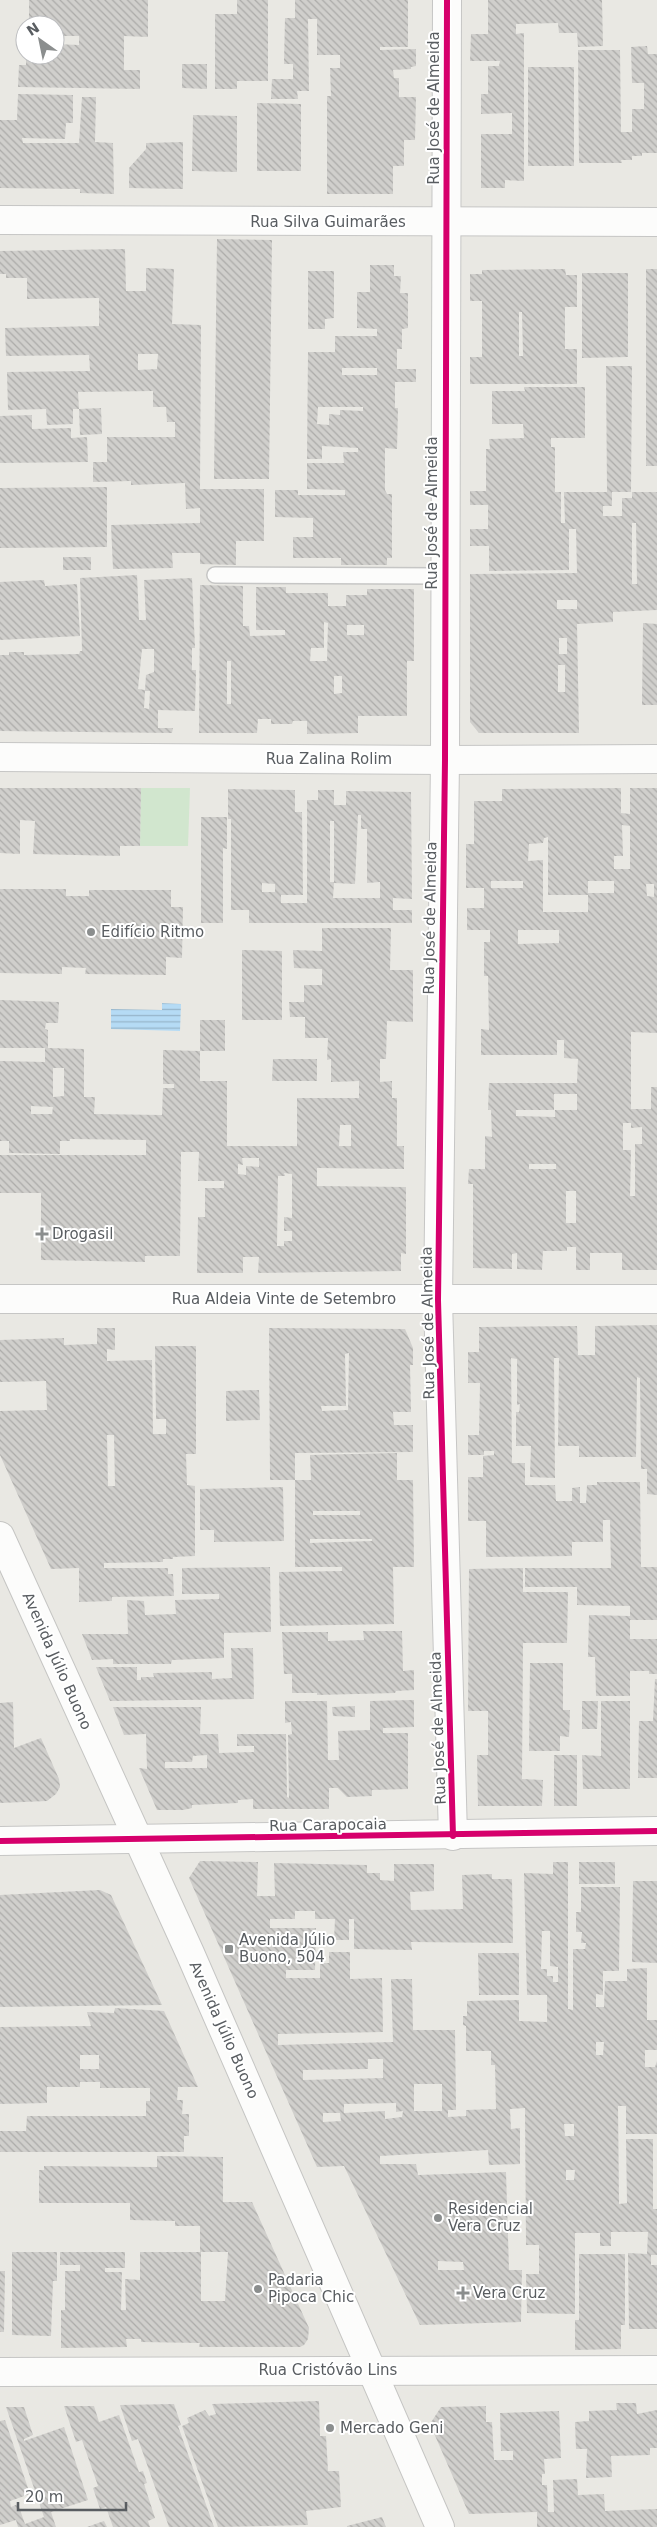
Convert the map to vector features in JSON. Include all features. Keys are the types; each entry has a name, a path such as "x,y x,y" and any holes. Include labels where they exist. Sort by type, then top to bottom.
{"street":[{"name":"Rua José de Almeida","path":"447,0 445,760 438,1300 453,1836"},
{"name":"Rua Silva Guimarães","path":"0,220 657,222"},
{"name":"Rua Zalina Rolim","path":"0,757 445,760 657,759"},
{"name":"Rua Aldeia Vinte de Setembro","path":"0,1299 657,1299"},
{"name":"Avenida Júlio Buono","path":"0,1536 138,1839 373,2369 440,2527"},
{"name":"Rua Carapocaia","path":"0,1841 453,1836 657,1831"},
{"name":"Rua Cristóvão Lins","path":"0,2372 373,2369 657,2370"}],"lane":[{"path":"215,575 444,576"}],"green space":[{"path":"141,788 190,788 188,846 140,846"}],"water":[{"path":"162,1003 181,1004 180,1031 111,1029 111,1009 162,1010"}],"building":[{"path":"29,0 148,0 148,37 124,36 124,70 140,70 140,89 18,87 19,65 65,65 65,44 79,45 79,36 65,36 65,15 29,15"},
{"path":"237,0 268,0 268,81 237,81 237,89 215,89 215,14 237,14"},
{"path":"295,0 408,0 408,47 380,47 380,50 416,49 416,66 411,67 411,69 393,70 394,78 399,78 399,97 416,97 415,140 404,140 404,166 393,166 393,194 327,194 327,96 331,96 330,68 340,68 340,55 317,55 317,19 308,19 309,91 297,91 298,99 271,99 272,79 293,79 293,64 284,64 285,18 295,18"},
{"path":"488,0 602,0 603,46 578,47 577,33 559,33 558,23 516,24 516,34 524,33 524,181 505,180 505,188 481,188 481,134 512,134 512,113 481,114 481,94 488,94 488,66 499,66 500,61 470,61 471,34 488,34"},
{"path":"647,46 648,54 657,54 657,153 642,153 642,156 632,156 632,160 621,160 622,163 579,163 578,50 620,50 621,132 632,132 632,109 644,109 644,83 632,83 631,47"},
{"path":"182,64 207,64 207,89 182,88"},
{"path":"528,67 574,67 574,166 528,166"},
{"path":"18,94 73,95 73,123 66,123 65,139 22,138 23,143 79,143 82,97 96,97 95,142 113,143 114,194 80,193 80,189 0,188 0,120 17,120"},
{"path":"257,103 301,104 301,171 257,171"},
{"path":"193,115 237,116 237,172 192,171"},
{"path":"183,142 183,189 129,188 129,168 146,149 146,143"},
{"path":"217,239 272,240 269,479 214,479"},
{"path":"125,249 126,291 146,291 146,268 174,269 172,324 201,325 200,489 264,489 264,541 236,541 236,565 200,564 200,553 172,553 173,568 113,569 111,525 200,523 200,508 186,509 185,483 131,485 131,481 93,482 93,462 107,462 107,437 175,437 175,422 167,422 166,407 153,407 153,391 78,392 79,409 73,409 73,424 47,425 46,409 8,410 7,372 90,371 89,355 6,356 5,328 99,326 99,298 27,299 27,278 6,278 6,274 0,274 0,251","holes":["138,354 158,354 157,369 138,370"]},
{"path":"370,265 394,265 394,276 401,276 400,293 408,293 408,328 402,329 402,349 397,349 397,369 416,369 416,382 395,382 395,408 398,408 397,449 385,448 385,490 387,494 392,494 392,558 387,558 387,565 341,565 341,558 293,558 293,537 313,537 313,518 275,517 275,490 298,490 298,495 345,495 345,490 307,489 307,463 344,463 343,452 358,452 358,448 322,446 322,459 307,459 308,352 335,352 335,336 377,336 377,329 357,328 357,292 370,292","holes":["342,368 377,368 377,375 342,375","318,407 363,407 363,411 340,410 340,415 329,414 329,425 317,424"]},
{"path":"565,269 566,275 577,275 577,307 565,307 565,349 577,349 577,384 470,384 470,357 482,357 482,301 470,301 470,274 482,274 482,270","holes":["519,312 522,312 523,356 519,356"]},
{"path":"646,269 657,269 657,466 646,466"},
{"path":"308,271 334,271 334,318 325,319 325,329 308,329"},
{"path":"582,273 628,273 628,357 582,358"},
{"path":"606,366 632,366 631,492 612,492 612,506 603,506 603,516 622,516 622,498 632,498 632,492 657,492 657,610 613,612 613,622 577,624 579,733 479,733 470,722 470,574 577,573 576,529 569,529 569,570 489,571 489,546 470,546 470,529 488,529 488,505 470,505 470,491 486,491 486,449 490,449 489,439 524,438 523,424 492,424 492,391 525,391 524,387 585,387 585,438 551,438 551,447 555,447 555,492 561,492 561,523 565,523 564,492 607,492","holes":["632,523 636,523 637,584 632,584","557,600 577,600 577,609 557,609","559,638 567,638 567,654 559,654","558,665 565,665 565,692 558,692"]},
{"path":"101,408 102,434 80,435 79,409"},
{"path":"32,415 32,429 71,428 71,438 87,437 88,462 0,463 0,416"},
{"path":"107,487 107,547 0,548 0,488"},
{"path":"63,557 91,557 91,570 63,570"},
{"path":"137,575 139,620 146,620 144,580 192,578 195,648 192,648 192,670 196,670 195,711 158,710 158,728 173,728 172,733 0,731 0,655 9,655 9,652 24,652 24,655 79,654 82,651 80,578","holes":["142,649 154,649 154,672 146,675 145,690 138,689","145,691 150,691 149,709 144,708"]},
{"path":"44,580 45,586 77,584 80,636 0,640 0,582"},
{"path":"200,585 243,586 243,626 249,626 250,636 285,635 285,630 256,630 256,587 286,587 286,593 328,593 328,606 346,606 346,595 367,595 367,589 414,589 414,661 407,661 407,716 358,716 358,733 307,734 307,721 293,721 292,724 271,724 271,719 258,719 257,733 199,733","holes":["324,622 328,623 327,661 310,661 311,648 324,648","347,625 364,625 364,635 347,635","227,661 231,661 231,704 227,704","334,676 342,676 342,693 334,694"]},
{"path":"643,623 657,624 657,705 642,705"},
{"path":"0,788 141,788 140,846 120,846 120,856 33,854 35,821 20,820 20,854 0,853"},
{"path":"621,788 621,813 630,814 630,788 657,788 657,1033 631,1032 631,1109 651,1109 651,1087 657,1087 657,1270 622,1270 622,1253 590,1253 590,1270 576,1270 576,1247 567,1247 567,1251 543,1251 542,1270 517,1269 517,1253 512,1254 512,1269 473,1268 473,1184 468,1184 469,1169 485,1169 485,1136 492,1137 491,1110 488,1110 489,1083 577,1083 578,1059 564,1058 564,1040 557,1040 557,1055 481,1055 481,1029 489,1030 488,976 484,976 484,942 490,942 490,930 467,930 467,908 484,908 484,888 466,888 466,844 474,844 474,801 502,801 502,789","holes":["622,825 630,826 630,869 614,869 614,856 623,856","548,837 548,895 588,895 588,912 543,912 543,860 528,861 529,844 543,843 544,838","491,881 523,881 523,888 491,888","588,881 614,881 614,893 588,893","646,884 654,884 654,897 647,896","518,930 559,930 559,943 518,944","554,1094 577,1094 577,1110 555,1110 555,1117 516,1116 516,1110 554,1110","623,1123 631,1123 631,1128 642,1127 642,1144 635,1144 635,1196 630,1196 631,1150 623,1150","529,1164 556,1164 556,1169 529,1169","566,1191 576,1191 576,1223 566,1223"]},
{"path":"228,789 295,790 295,812 302,812 303,895 281,895 281,903 307,903 307,800 318,800 318,790 334,790 334,805 346,805 346,791 411,792 412,899 393,898 393,910 412,910 412,923 249,923 249,910 231,910 231,819 228,819","holes":["358,815 361,815 361,829 367,829 367,883 380,882 380,898 333,898 334,883 355,884","330,821 334,821 334,882 330,882","262,883 275,884 275,892 262,892"]},
{"path":"201,817 227,817 227,849 223,848 223,923 201,923"},
{"name":"Edifício Ritmo","path":"0,889 66,889 66,896 89,896 89,890 171,890 171,907 183,907 182,958 166,957 166,975 85,974 86,968 62,967 62,974 0,973"},
{"path":"322,928 391,928 390,970 413,970 413,1022 387,1021 386,1059 380,1059 380,1082 392,1081 392,1098 397,1098 397,1146 404,1146 404,1169 317,1168 317,1186 406,1187 406,1254 401,1253 401,1271 258,1273 259,1257 243,1257 243,1273 197,1273 198,1217 205,1217 205,1188 224,1188 224,1181 198,1181 199,1152 181,1152 180,1256 145,1256 145,1262 41,1260 41,1193 0,1193 0,1155 146,1155 146,1140 70,1139 70,1141 60,1141 60,1154 9,1153 9,1141 0,1141 0,1061 45,1062 45,1048 0,1048 0,1000 59,1002 58,1023 46,1023 48,1048 84,1049 84,1097 95,1097 94,1114 162,1115 163,1088 174,1088 174,1084 163,1084 163,1050 200,1051 200,1081 227,1081 227,1146 297,1146 297,1098 359,1098 359,1081 331,1082 331,1059 327,1060 328,1038 305,1038 305,1017 290,1017 289,1002 304,1002 304,985 322,985 322,969 294,968 293,950 322,951","holes":["53,1068 64,1068 64,1096 53,1097","31,1106 53,1107 52,1114 31,1114","340,1125 351,1125 351,1146 339,1146","242,1158 259,1158 259,1167 246,1166 246,1175 238,1174 238,1164 243,1165","284,1173 292,1174 292,1218 284,1217 284,1231 292,1231 292,1241 284,1241 284,1246 277,1246 278,1176 285,1176"]},
{"path":"242,950 282,951 282,1020 242,1020"},
{"path":"200,1020 225,1020 225,1051 200,1051"},
{"path":"273,1059 317,1059 317,1081 272,1081"},
{"path":"657,1325 657,1495 647,1494 647,1469 641,1469 640,1378 637,1377 636,1457 579,1457 579,1446 558,1446 559,1358 554,1358 555,1478 530,1477 531,1446 516,1446 516,1412 519,1412 520,1404 517,1405 517,1359 511,1358 512,1463 525,1463 525,1485 555,1485 556,1501 572,1501 572,1488 580,1487 580,1503 586,1503 587,1485 597,1485 597,1482 640,1482 641,1567 657,1567 657,1620 630,1620 630,1639 657,1639 657,1674 649,1674 649,1671 630,1671 630,1696 596,1696 595,1657 588,1657 589,1615 630,1616 630,1606 577,1605 577,1587 525,1587 525,1568 611,1568 610,1520 603,1520 603,1542 572,1542 572,1556 486,1557 486,1521 468,1521 468,1477 483,1477 483,1456 494,1455 494,1451 484,1451 484,1455 468,1455 468,1435 479,1435 480,1383 468,1383 468,1352 479,1352 479,1327 577,1326 578,1355 595,1355 595,1326"},
{"path":"97,1328 115,1328 115,1350 107,1349 107,1361 152,1360 153,1434 166,1434 166,1419 156,1419 155,1346 196,1346 196,1454 186,1454 187,1485 195,1486 195,1556 173,1557 173,1559 163,1559 163,1562 104,1563 104,1568 168,1568 168,1574 173,1574 174,1596 112,1597 112,1601 79,1602 79,1568 51,1569 0,1455 0,1411 47,1410 46,1381 0,1382 0,1340 64,1338 64,1345 97,1344","holes":["107,1435 114,1435 115,1486 108,1486"]},
{"path":"269,1328 405,1329 413,1348 413,1365 410,1365 411,1412 393,1412 394,1425 413,1425 413,1452 295,1453 295,1480 270,1480","holes":["349,1353 348,1410 322,1411 321,1406 346,1406 345,1354"]},
{"path":"259,1390 260,1420 226,1421 226,1391"},
{"path":"397,1453 397,1480 413,1480 414,1567 393,1567 394,1624 280,1626 279,1572 342,1571 342,1567 295,1567 295,1480 311,1480 310,1455","holes":["313,1511 360,1511 360,1515 313,1515","310,1539 372,1539 372,1541 310,1543"]},
{"path":"283,1487 284,1541 214,1542 214,1530 200,1530 200,1489"},
{"path":"270,1567 271,1632 224,1633 224,1658 172,1660 171,1664 113,1664 113,1659 92,1660 82,1634 128,1634 127,1600 144,1601 145,1615 176,1614 175,1600 219,1599 219,1594 182,1594 182,1568"},
{"path":"523,1568 523,1592 568,1592 567,1643 523,1643 522,1779 543,1780 542,1806 478,1806 477,1755 488,1755 488,1711 468,1711 469,1569"},
{"path":"363,1631 402,1631 403,1671 414,1670 414,1690 396,1691 395,1693 317,1695 317,1693 292,1693 292,1674 284,1674 282,1632 328,1632 328,1641 364,1640"},
{"path":"231,1648 253,1648 254,1699 110,1701 96,1667 137,1667 137,1680 141,1680 141,1677 154,1677 153,1673 212,1672 212,1679 232,1678"},
{"path":"530,1663 563,1663 563,1710 570,1710 569,1737 560,1736 560,1751 529,1751"},
{"path":"655,1679 657,1679 657,1778 638,1778 639,1721 653,1721"},
{"path":"414,1700 414,1727 383,1728 383,1733 408,1733 408,1789 372,1790 372,1796 347,1797 338,1788 329,1788 329,1809 253,1809 253,1799 238,1800 238,1803 192,1805 192,1808 183,1810 157,1810 139,1768 147,1769 146,1734 124,1735 113,1707 201,1707 200,1734 218,1734 219,1753 254,1752 254,1746 237,1746 237,1734 286,1734 287,1797 289,1798 288,1735 292,1734 291,1722 285,1723 285,1701 327,1701 328,1760 339,1760 338,1731 370,1730 370,1701","holes":["207,1755 207,1768 165,1768 165,1762 192,1762 193,1756"]},
{"path":"582,1701 598,1701 597,1729 582,1729"},
{"path":"601,1701 630,1701 630,1789 583,1789 582,1755 601,1756"},
{"path":"13,1702 14,1748 41,1738 59,1779 60,1787 56,1794 47,1801 0,1803 0,1703"},
{"path":"355,1706 355,1717 333,1716 332,1707"},
{"path":"554,1755 577,1755 577,1806 554,1806"},
{"path":"200,1861 258,1862 257,1896 275,1896 274,1863 367,1865 367,1873 380,1873 380,1880 394,1881 394,1864 434,1864 434,1891 410,1892 411,1910 463,1909 462,1875 492,1874 492,1879 512,1879 513,1943 411,1942 412,1950 354,1949 354,1919 349,1919 349,1940 334,1940 335,1919 315,1919 315,1911 295,1911 295,1919 270,1919 270,1928 316,1928 315,1970 286,1970 286,1978 320,1978 320,1963 329,1963 329,1952 350,1952 350,1979 382,1978 383,2032 278,2034 278,2045 393,2042 391,1979 412,1979 413,2030 455,2030 456,2110 448,2110 448,2117 466,2116 466,2110 496,2109 495,2065 491,2065 491,2051 466,2051 466,2026 463,2025 463,2016 467,2016 467,2001 519,2000 519,2021 547,2022 547,1995 527,1995 524,1873 553,1874 553,1862 568,1862 568,2009 573,2010 573,1949 585,1949 586,1943 581,1943 582,1932 576,1932 576,1912 581,1912 581,1887 620,1887 619,1971 603,1971 603,1995 596,1994 596,2007 604,2007 605,1981 627,1981 627,1969 647,1968 647,2020 657,2020 657,2050 645,2050 645,2067 655,2067 657,2061 657,2134 626,2134 626,2106 618,2106 619,2204 627,2203 626,2139 653,2139 653,2209 657,2209 657,2255 651,2255 651,2265 657,2265 657,2329 629,2329 628,2253 647,2254 648,2232 611,2232 611,2246 600,2246 600,2233 575,2233 575,2314 527,2313 526,2274 539,2274 539,2245 526,2245 525,2108 510,2109 511,2129 520,2128 520,2164 489,2165 488,2150 380,2156 380,2164 416,2164 418,2175 506,2172 509,2270 522,2270 521,2322 420,2325 344,2166 317,2167 189,1878","holes":["542,1931 550,1931 550,1966 558,1967 558,1982 553,1982 553,1976 547,1976 547,1969 541,1969","596,2042 604,2042 603,2055 596,2055","368,2059 383,2059 383,2078 303,2080 303,2070 368,2069","414,2084 442,2084 442,2111 414,2111","396,2103 396,2112 403,2111 402,2117 385,2119 385,2111 344,2113 344,2104","323,2113 340,2113 341,2121 323,2122","564,2124 574,2124 574,2136 565,2136","566,2170 575,2170 574,2180 566,2180","438,2261 463,2262 464,2270 438,2270"]},
{"path":"579,1862 615,1862 615,1884 579,1884"},
{"path":"633,1881 657,1881 657,1963 632,1962"},
{"path":"100,1890 111,1895 162,2005 0,2007 0,1895"},
{"path":"478,1953 519,1953 519,1995 479,1995"},
{"path":"115,2008 164,2011 198,2087 178,2087 177,2100 183,2100 182,2114 189,2114 189,2136 184,2136 184,2152 0,2152 0,2131 26,2131 27,2116 146,2116 146,2101 150,2101 150,2088 100,2088 100,2082 80,2082 80,2087 47,2087 47,2103 0,2104 0,2027 91,2026 87,2012 114,2013","holes":["80,2055 99,2055 99,2069 80,2069"]},
{"path":"157,2156 223,2157 223,2202 252,2202 309,2328 308,2339 304,2345 300,2347 199,2347 200,2343 141,2342 141,2339 126,2339 127,2347 61,2348 61,2310 65,2310 65,2271 80,2271 80,2265 60,2265 60,2252 125,2252 125,2268 105,2268 105,2272 122,2272 121,2310 126,2310 125,2279 140,2280 140,2252 200,2252 200,2226 175,2226 175,2221 130,2220 130,2203 39,2203 39,2170 44,2170 44,2166 157,2167","holes":["201,2252 228,2252 225,2301 201,2301"]},
{"path":"12,2252 57,2252 57,2281 53,2281 51,2336 12,2335"},
{"path":"579,2254 625,2254 625,2325 621,2325 621,2349 575,2350 575,2320 579,2320"},
{"path":"0,2271 5,2271 4,2332 0,2332"},
{"path":"319,2401 320,2436 326,2436 328,2471 339,2471 341,2507 306,2511 308,2525 218,2527 182,2426 189,2423 187,2418 205,2410 209,2416 216,2414 212,2404"},
{"path":"616,2403 636,2403 637,2414 657,2410 657,2448 650,2448 650,2455 611,2456 612,2477 586,2478 587,2449 576,2449 575,2422 589,2421 589,2411 617,2410"},
{"path":"174,2404 181,2425 178,2426 214,2527 169,2527 138,2439 132,2441 120,2405"},
{"path":"64,2406 94,2406 99,2422 119,2415 139,2472 143,2471 147,2483 144,2484 155,2518 148,2521 150,2527 113,2527 106,2507 100,2509 93,2488 98,2486 82,2440 76,2442"},
{"path":"486,2406 486,2422 492,2422 494,2460 513,2460 513,2451 501,2451 500,2413 559,2411 561,2458 544,2459 545,2474 542,2474 542,2485 547,2485 548,2512 554,2512 553,2480 577,2479 578,2495 604,2494 605,2511 657,2509 657,2527 537,2527 537,2512 469,2514 430,2424 441,2407"},
{"path":"6,2407 24,2407 33,2435 24,2439 24,2441 64,2427 88,2500 51,2512 56,2527 18,2527 16,2520 0,2525 0,2421 5,2420 30,2494 10,2501 11,2507 18,2504 25,2524 44,2517"},
{"path":"382,2517 386,2527 347,2527 347,2526"},
{"path":"104,2521 107,2527 87,2527"}],"cycle path":[{"path":"447,0 445,760 438,1300 453,1836"},
{"path":"0,1841 657,1831"}],"place":[{"name":"Edifício Ritmo","path":"91,932"},
{"name":"Drogasil","path":"42,1234"},
{"name":"Avenida Júlio Buono, 504","path":"229,1949"},
{"name":"Residencial Vera Cruz","path":"438,2218"},
{"name":"Padaria Pipoca Chic","path":"258,2289"},
{"name":"Vera Cruz","path":"463,2293"},
{"name":"Mercado Geni","path":"330,2428"}]}
